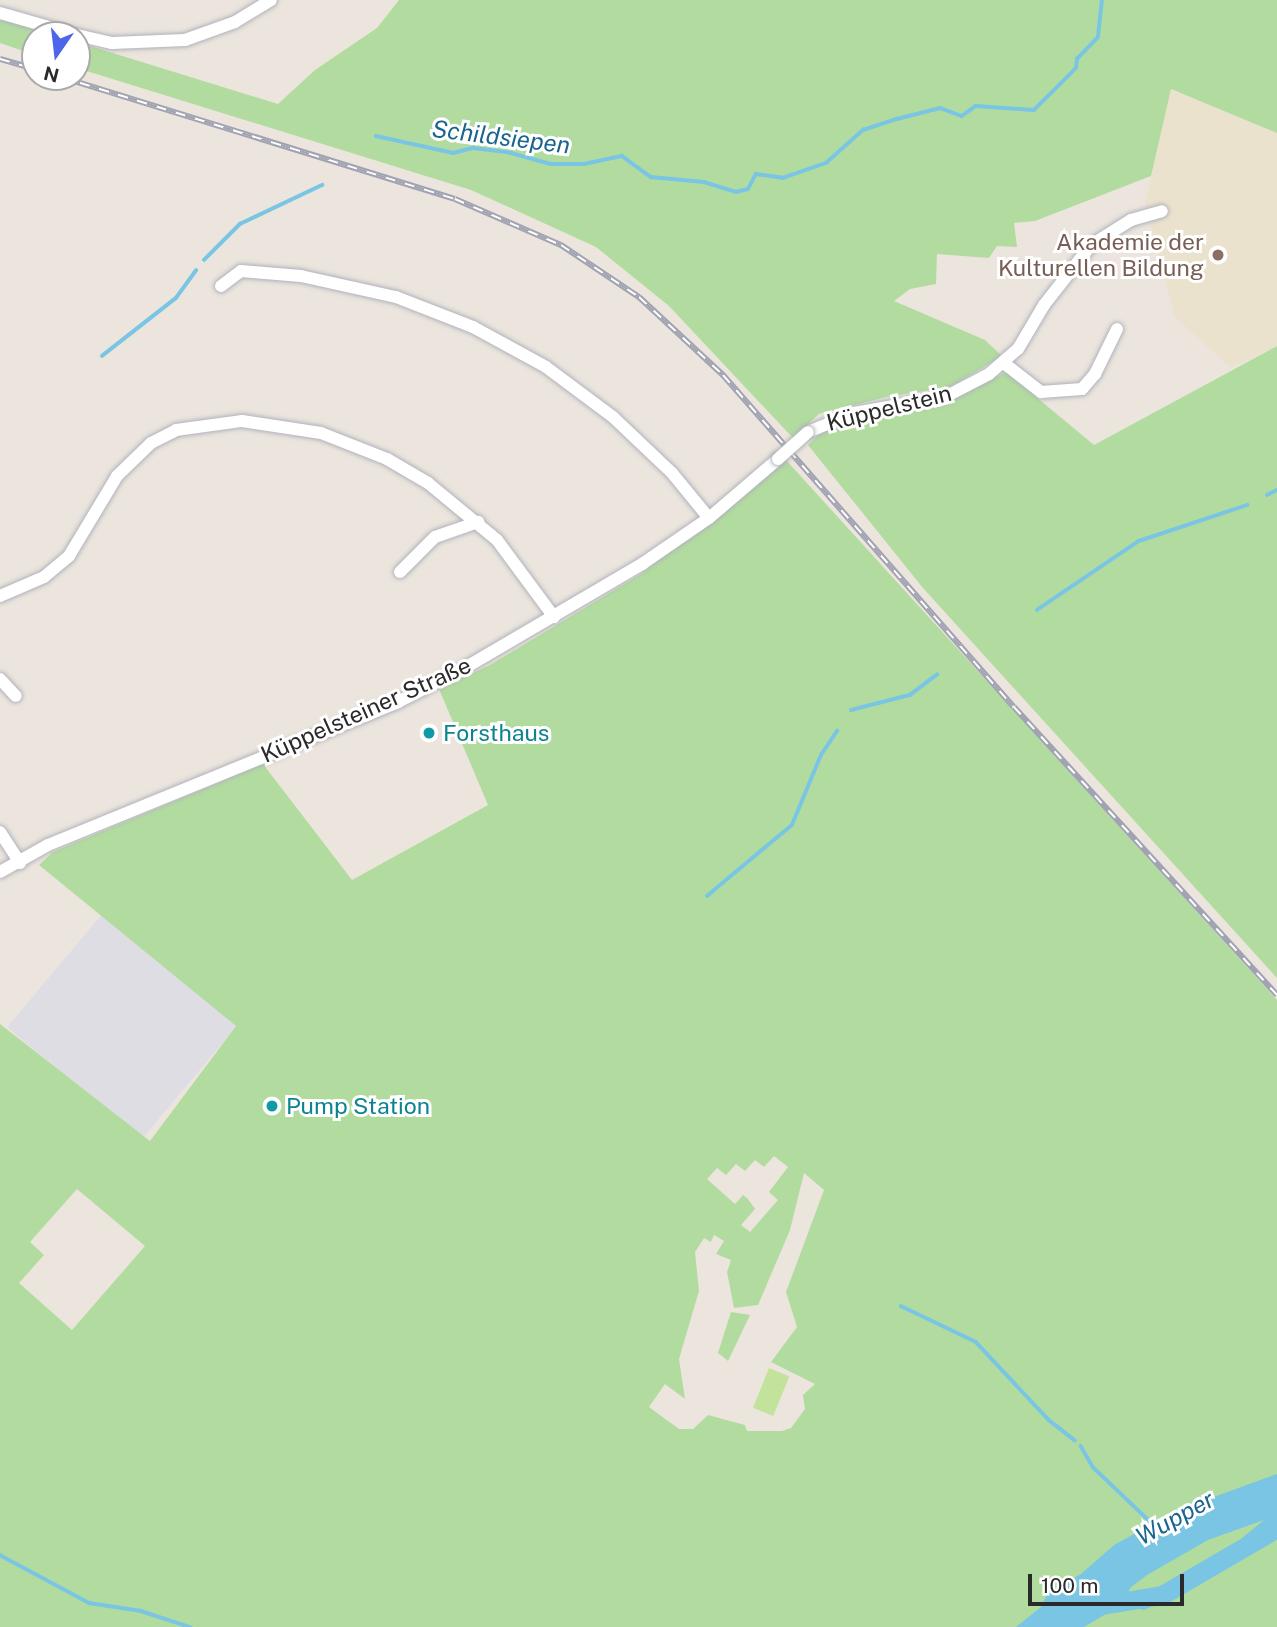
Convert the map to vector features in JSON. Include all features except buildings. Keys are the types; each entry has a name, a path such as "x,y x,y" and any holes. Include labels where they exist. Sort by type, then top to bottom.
{"street":[{"path":"91,38 112,43 185,40 235,22 271,0"},
{"path":"0,13 28,21"},
{"name":"Küppelstein","path":"778,459 808,432 853,413 944,397 1005,364 1091,245 1131,220 1162,211"},
{"path":"221,286 241,271 301,276 396,297 473,327 546,367 613,416 672,473 709,518"},
{"path":"1005,364 1041,392 1082,389 1095,374 1118,329"},
{"path":"0,596 44,577 69,556 117,476 133,458 176,430 210,422 271,423 333,437 407,470 478,522 519,565 554,617"},
{"name":"Küppelsteiner Straße","path":"0,872 48,845 398,702 554,617 642,565 709,518 778,459"},
{"path":"400,572 435,537 478,522"},
{"path":"0,679 16,696"},
{"path":"0,832 20,863"}],"shaded area":[{"name":"Akademie der Kulturellen Bildung","path":"1170,89 1277,133 1277,346 1231,368 1175,317 1145,204"},
{"path":"103,913 237,1025 141,1140 7,1027"}],"green space":[{"path":"399,0 1277,0 1277,133 1171,89 1151,176 1035,221 1014,223 1017,247 997,246 989,258 937,254 936,284 910,289 894,301 985,340 1002,356 950,387 886,397 819,414 793,438 669,306 596,247 471,190 91,72 91,46 278,104 315,70 377,28"},
{"path":"0,18 21,24 21,50 0,43"},
{"path":"1277,346 1277,978 923,588 808,445 826,428 945,402 1006,372 1094,445"},
{"path":"786,460 1277,1000 1277,1627 0,1627 0,1024 150,1141 236,1026 39,865 53,852 263,764 352,880 488,805 439,689 490,665 641,574","holes":["774,1156 788,1167 769,1192 778,1200 750,1232 741,1225 755,1209 748,1199 743,1195 735,1204 707,1179 717,1168 726,1175 736,1164 745,1171 755,1160 764,1167","804,1173 824,1190 786,1292 797,1327 771,1362 815,1384 803,1395 805,1409 791,1428 782,1431 747,1431 745,1425 708,1415 693,1429 679,1429 649,1407 665,1384 685,1399 679,1359 699,1291 695,1252 704,1238 711,1242 714,1235 724,1241 716,1254 731,1260 727,1272 734,1308 758,1305 790,1230","77,1189 145,1246 72,1330 19,1283 44,1255 30,1242"]},
{"path":"731,1312 750,1315 728,1361 718,1353"},
{"path":"769,1368 789,1376 773,1416 753,1408"}],"water":[{"path":"1277,1474 1277,1537 1234,1553 1230,1548 1264,1520 1208,1540 1147,1575 1130,1588 1126,1602 1084,1627 1016,1627 1041,1607 1048,1592 1081,1574 1114,1545 1178,1510"},
{"path":"1167,1586 1170,1598 1144,1610 1127,1606 1131,1595"}],"waterway":[{"name":"Schildsiepen","path":"376,136 453,153 473,148 511,153 551,164 584,164 622,156 651,177 704,182 736,192 748,189 756,174 783,178 826,163 863,130 897,119 940,108 962,116 976,106 1034,110 1076,68 1077,59 1098,37 1102,0"},
{"name":"Schildsiepen","path":"204,260 240,224 322,185"},
{"name":"Schildsiepen","path":"102,356 176,298 196,270"},
{"path":"1267,495 1277,490"},
{"path":"1037,610 1139,541 1247,505"},
{"path":"851,710 910,695 937,675"},
{"path":"707,896 792,825 821,755 837,731"},
{"path":"901,1306 976,1342 1049,1420 1075,1440"},
{"path":"1081,1446 1093,1467 1155,1526"},
{"name":"Wupper","path":"1102,1605 1162,1595 1277,1528"},
{"path":"0,1555 89,1603 141,1611 190,1627"}],"railway":[{"path":"0,59 21,65"},
{"path":"91,86 455,199 561,245 639,297 723,375 1014,707 1277,995"}],"place":[{"name":"Akademie der Kulturellen Bildung","path":"1218,255"},
{"name":"Forsthaus","path":"429,733"},
{"name":"Pump Station","path":"272,1106"}]}
